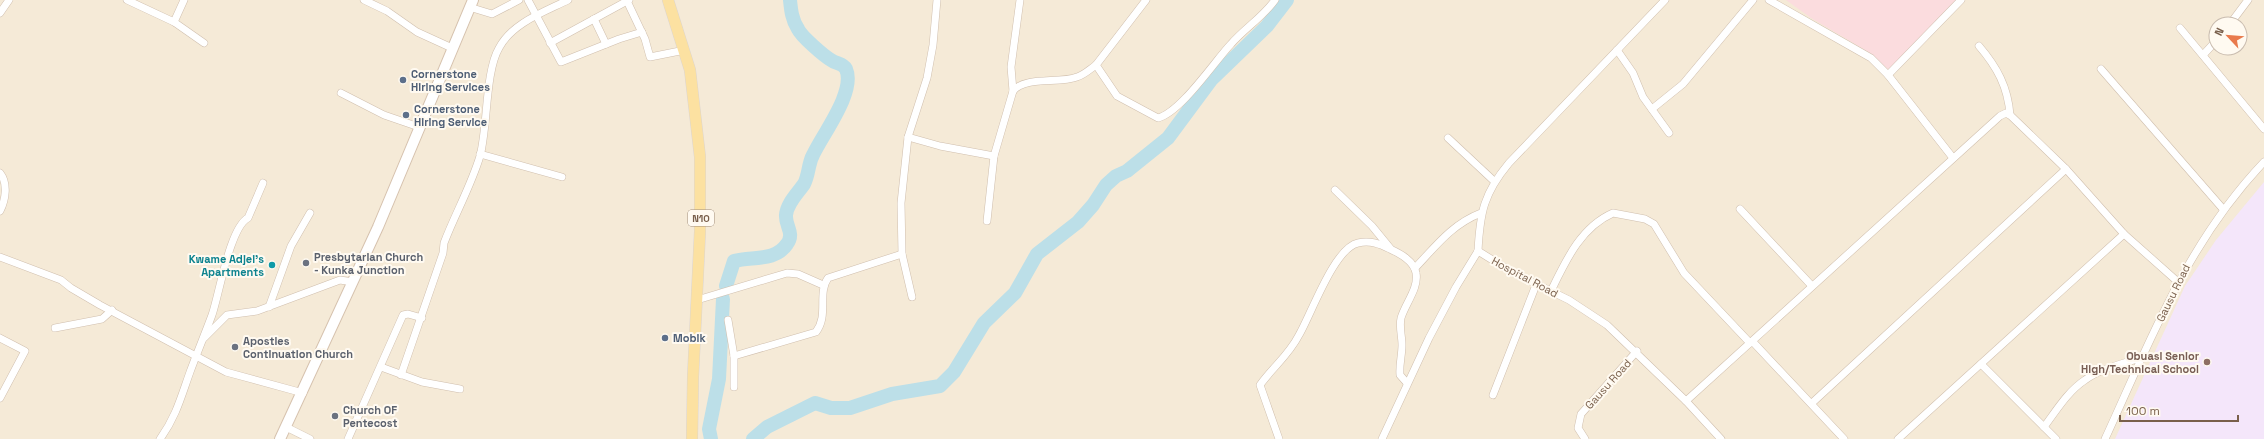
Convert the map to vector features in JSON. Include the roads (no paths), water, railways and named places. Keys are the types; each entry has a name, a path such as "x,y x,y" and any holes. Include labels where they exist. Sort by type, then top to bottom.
{"main road":[{"name":"N10","path":"668,0 685,50 694,99 700,157 700,231 692,439"}],"street":[{"path":"0,13 9,0"},
{"path":"127,0 174,22 204,43"},
{"path":"174,22 184,0"},
{"path":"364,0 377,2 417,32 452,48"},
{"path":"280,439 303,393 353,282 471,4 492,14 519,0"},
{"path":"528,0 561,62 606,44 642,32"},
{"path":"401,375 439,267 446,239 480,154 492,69 498,49 518,27 568,0"},
{"path":"912,297 902,254 901,203 908,137 927,78 933,45 937,0"},
{"path":"1014,91 1011,67 1020,0"},
{"path":"987,221 994,156 1014,91 1018,85 1077,77 1096,65 1146,0"},
{"path":"1096,65 1117,96 1154,117 1164,117 1175,108 1230,44 1269,8 1275,0"},
{"name":"Hospital Road","path":"1665,0 1509,163 1494,181 1481,213 1478,251 1536,285 1551,291 1608,325 1637,351 1721,439"},
{"path":"1652,108 1683,84 1753,0"},
{"path":"1769,0 1865,53 1888,75 1953,158"},
{"path":"1888,75 1961,0"},
{"path":"2236,16 2248,0"},
{"path":"550,43 628,1 642,32 650,57 685,50"},
{"path":"594,19 606,44"},
{"path":"2180,28 2264,129"},
{"path":"1979,46 1997,67 2006,88 2010,115"},
{"path":"1617,50 1634,73 1643,97 1669,133"},
{"path":"2203,55 2208,50"},
{"path":"2101,69 2223,210"},
{"path":"341,93 384,115 419,126"},
{"path":"1686,401 1752,343 1812,286 1953,158 2000,116 2006,113 2010,115 2066,169 2124,234 2178,282"},
{"path":"908,137 940,146 994,156"},
{"path":"1448,138 1494,181"},
{"path":"480,154 562,177"},
{"name":"Gausu Road","path":"2105,439 2178,282 2200,242 2223,210 2264,162"},
{"path":"1812,403 2066,169"},
{"path":"0,173 6,186 0,211"},
{"path":"160,439 181,402 217,298 226,261 243,221 248,218 263,183"},
{"path":"1335,190 1372,226 1391,249"},
{"path":"1740,209 1812,286"},
{"path":"269,307 291,246 310,213"},
{"path":"1415,268 1451,230 1462,222 1481,213"},
{"path":"1551,291 1567,259 1590,226 1613,213 1645,219 1654,224 1684,272 1812,403 1844,439"},
{"path":"1898,439 2124,234"},
{"path":"1279,439 1260,385 1289,351 1299,336 1313,304 1329,275 1349,248 1357,243 1369,242 1391,249 1408,260 1415,268 1417,281 1400,320 1402,345 1400,375 1407,383"},
{"path":"1382,439 1407,383 1456,287 1478,251"},
{"path":"734,356 816,332 821,326 823,315 823,285 828,278 840,272 902,254"},
{"path":"0,257 61,280 71,288 234,375 303,393"},
{"path":"697,300 787,273 798,274 823,285"},
{"path":"203,338 227,315 257,311 334,282 345,280 353,282"},
{"path":"1493,395 1536,285"},
{"path":"55,328 102,319 112,310"},
{"path":"348,439 381,367 402,314 422,318"},
{"path":"728,320 734,356 734,387"},
{"path":"0,338 25,351 0,398"},
{"name":"Gausu Road","path":"1585,439 1578,428 1581,414 1637,351"},
{"path":"2044,427 2074,389 2084,380 2096,373 2143,358"},
{"path":"1981,364 2056,439"},
{"path":"381,367 401,375 460,389"},
{"path":"286,427 310,439"}],"waterway":[{"path":"726,286 734,261 770,256 782,250 787,244 790,236 786,219 788,206 804,184 811,158 837,113 846,89 848,78 846,69 823,54 800,32 793,19 790,0"},
{"path":"753,439 767,427 815,403 831,408 850,408 892,394 940,386 954,372 984,323 1015,293 1037,254 1078,222 1093,205 1106,185 1116,176 1127,171 1168,138 1211,80 1267,26 1287,0"},
{"path":"711,439 709,429 719,379 723,299"}],"place":[{"name":"Cornerstone Hiring Services","path":"403,80"},
{"name":"Cornerstone Hiring Service","path":"406,115"},
{"name":"Presbytarian Church - Kunka Junction","path":"306,263"},
{"name":"Kwame Adjei's Apartments","path":"272,265"},
{"name":"Mobik","path":"665,338"},
{"name":"Apostles Continuation Church","path":"235,347"},
{"name":"Obuasi Senior High/Technical School","path":"2207,362"},
{"name":"Church OF Pentecost","path":"335,416"}]}
